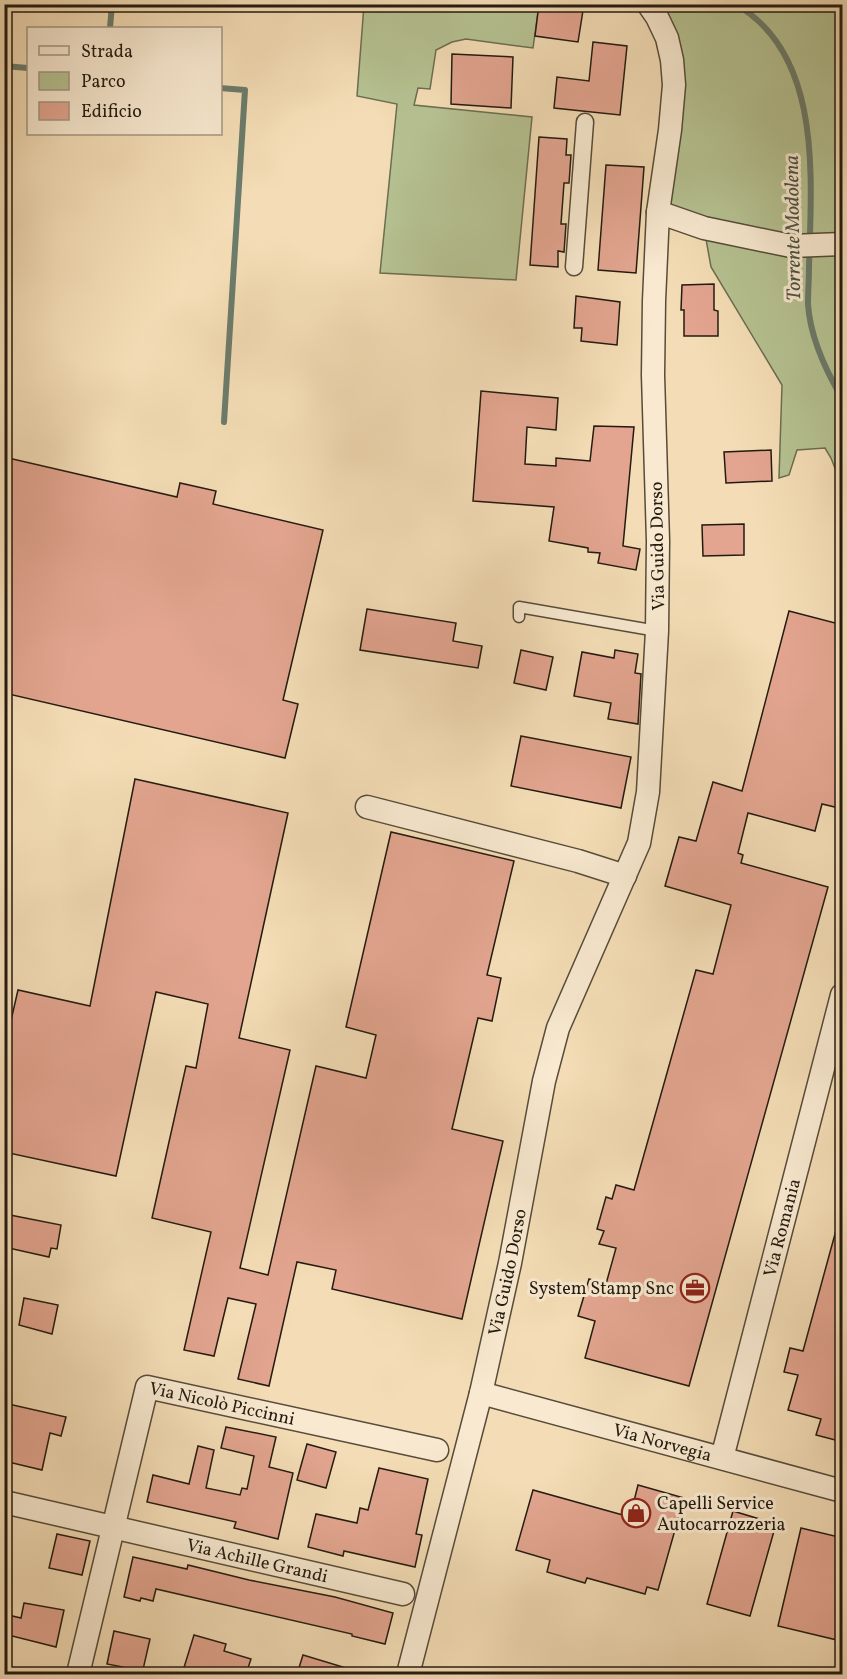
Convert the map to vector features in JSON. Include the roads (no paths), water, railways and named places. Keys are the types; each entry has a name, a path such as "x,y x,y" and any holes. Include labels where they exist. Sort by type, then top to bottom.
{"street":[{"name":"Via Guido Dorso","path":"408,1674 481,1394 510,1263 543,1081 558,1028 639,843 648,792 657,631 658,541 653,342 658,212 674,84 667,38 657,16 648,4"},
{"path":"574,267 585,122"},
{"path":"658,212 704,228 791,246 843,244"},
{"path":"367,807 578,861 625,876"},
{"name":"Via Romania","path":"722,1458 843,995"},
{"name":"Via Nicolò Piccinni","path":"78,1674 147,1387 437,1450"},
{"name":"Via Norvegia","path":"481,1394 843,1491"},
{"path":"4,1502 113,1526"},
{"name":"Via Achille Grandi","path":"113,1526 403,1594"}],"lane":[{"path":"519,617 519,607 657,631"}],"waterway":[{"path":"110,27 112,4"},
{"name":"Torrente Modolena","path":"735,4 764,26 784,54 798,87 806,122 810,159 809,316 820,353 842,398"},
{"path":"4,66 27,68"},
{"path":"222,88 245,90 224,422"}],"place":[{"name":"System Stamp Snc","path":"695,1288"},
{"name":"Capelli Service Autocarrozzeria","path":"636,1513"}]}
